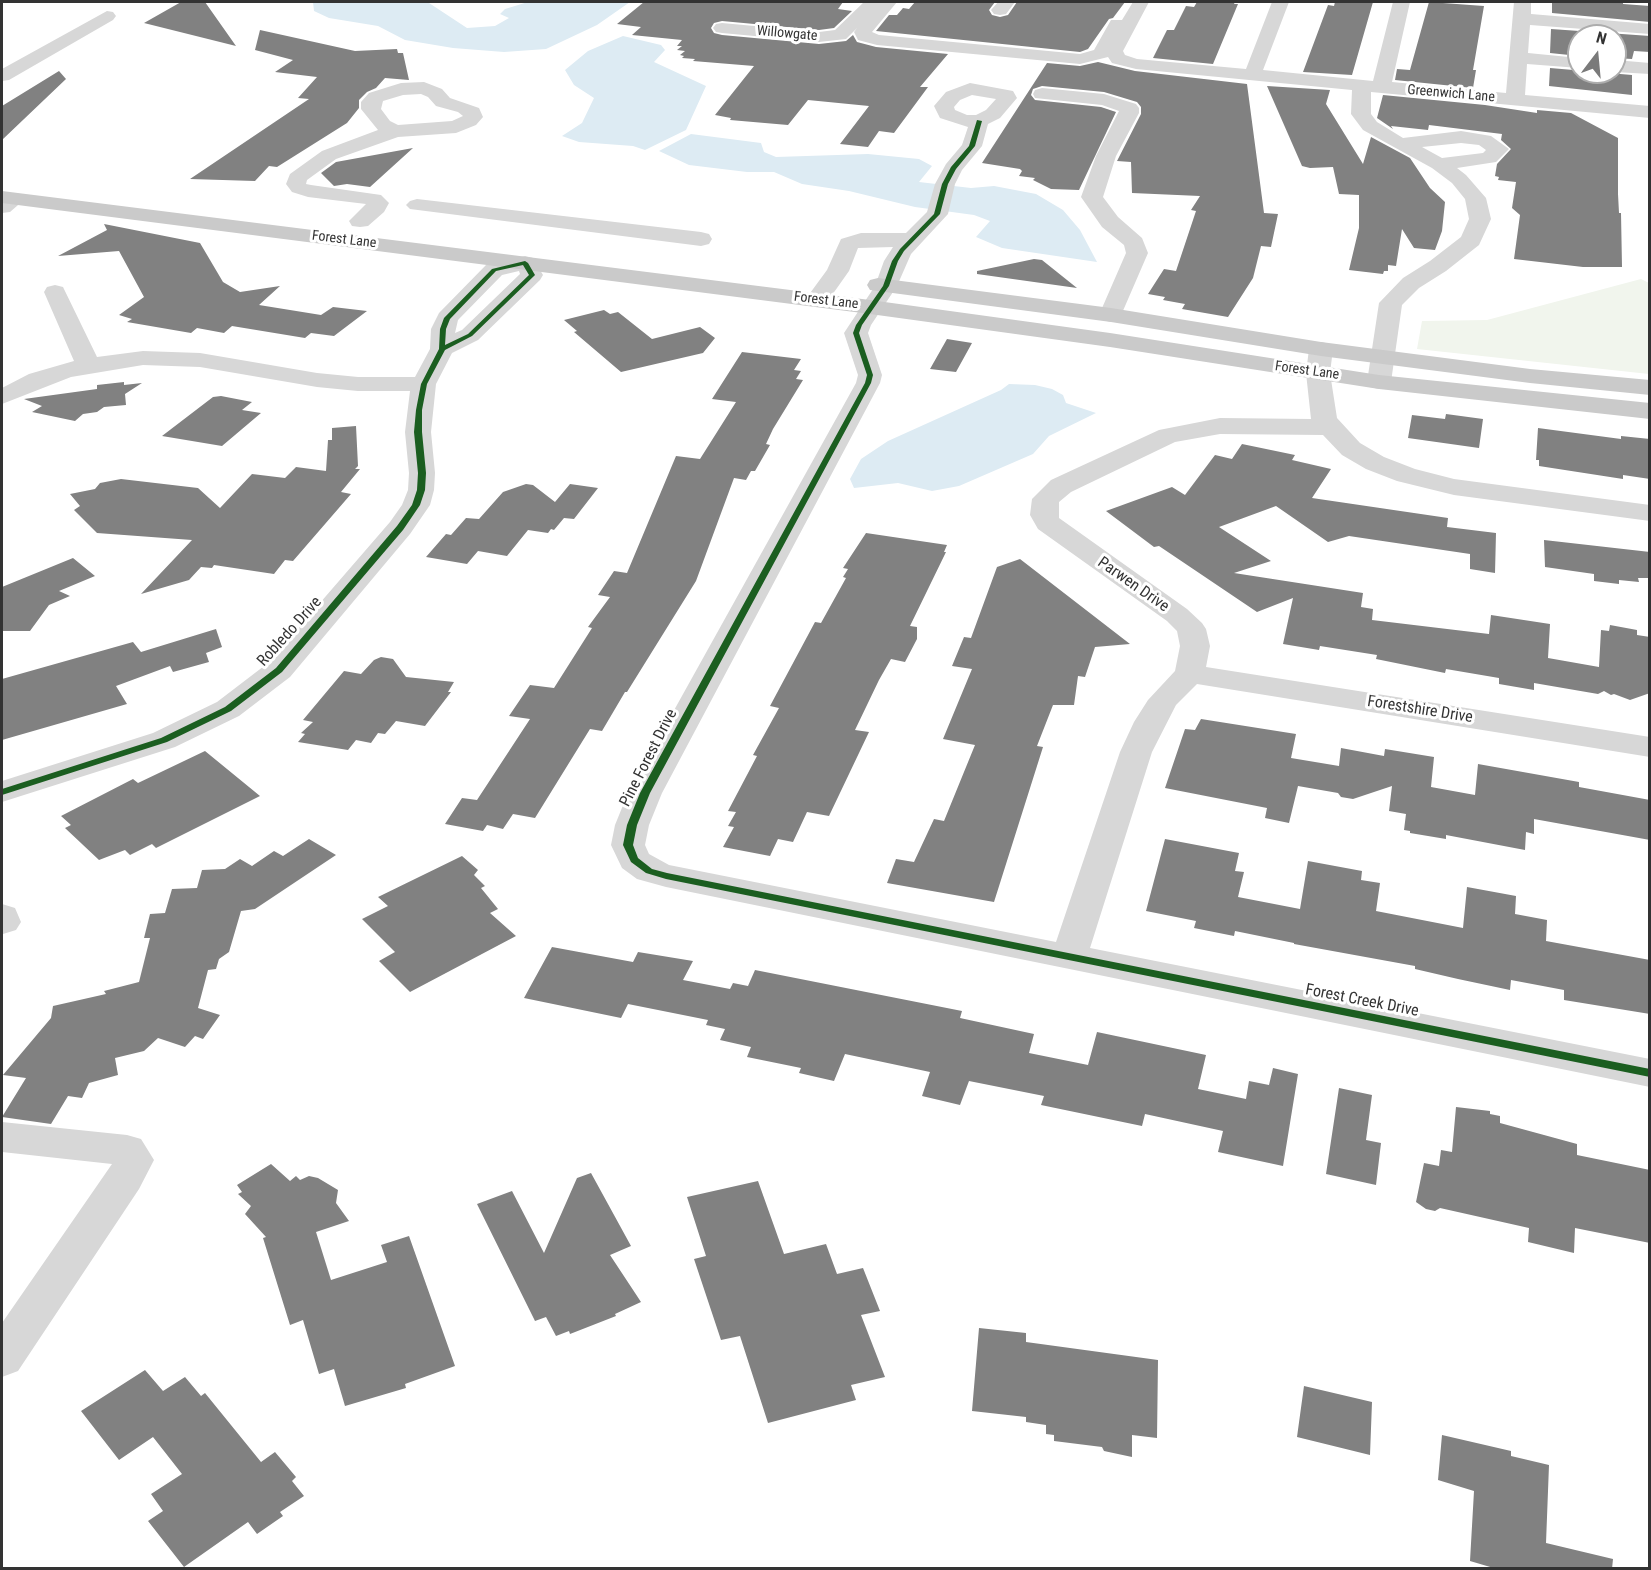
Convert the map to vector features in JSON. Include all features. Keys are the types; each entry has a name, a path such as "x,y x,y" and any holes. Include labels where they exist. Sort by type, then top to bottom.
{"main road":[{"path":"2,177 123,192 104,210"},
{"name":"Forest Lane","path":"6,201 104,210 817,300 878,297 1111,315 1319,361 1379,382 1650,411"},
{"name":"Forest Lane","path":"337,218 384,224"},
{"path":"525,263 546,244"},
{"name":"Forest Lane","path":"821,278 878,297 1110,340 1319,361 1385,349 1650,388"}],"street":[{"name":"Willowgate","path":"722,28 819,37 840,35 873,2"},
{"path":"888,2 863,32 864,36 877,40 1080,58 1101,54 1129,2"},
{"name":"Greenwich Lane","path":"1141,2 1114,51 1118,58 1136,64 1650,112"},
{"path":"1252,76 1281,2"},
{"path":"1379,382 1391,303 1411,283 1438,266 1471,240 1480,219 1475,198 1460,180 1439,164 1370,126 1361,114 1402,2"},
{"path":"1515,100 1523,10 1650,29"},
{"path":"2,76 106,16"},
{"path":"1519,58 1567,62"},
{"path":"1627,67 1650,69"},
{"path":"1042,94 1104,100 1129,108 1129,113 1106,156 1092,197 1110,222 1134,243 1137,253 1111,315"},
{"name":"Pine Forest Drive","path":"979,121 972,146 953,168 945,184 937,214 925,228 909,240 856,333 870,375 868,383 645,793 632,825 627,845 634,860 649,871 666,876 1068,958"},
{"path":"360,221 376,207 378,202 374,199 308,191 299,188 296,184 297,178 329,155 395,131"},
{"path":"1400,144 1461,136 1484,140 1499,149 1489,158 1439,164"},
{"path":"417,205 701,239"},
{"path":"546,244 571,223"},
{"path":"817,300 821,278 849,244 861,240 909,240"},
{"path":"442,350 470,335 532,275 525,263"},
{"name":"Robledo Drive","path":"2,792 165,740 219,714 279,670 400,528 416,506 421,490 422,473 418,432 419,410 424,384 442,350 443,329 447,318 494,270 525,263"},
{"path":"55,292 88,365"},
{"path":"469,296 506,300"},
{"path":"2,397 38,379 88,365 121,360 180,359 339,382 424,384"},
{"path":"1319,361 1324,420 1351,449 1375,464 1406,475 1454,487 1650,513"},
{"name":"Parwen Drive","path":"1190,674 1195,646 1191,629 1176,615 1056,530 1044,515 1046,499 1061,486 1168,435 1220,426 1329,427"},
{"path":"1068,958 1136,752 1150,722 1164,700 1190,674"},
{"name":"Forestshire Drive","path":"1190,674 1650,747"},
{"name":"Forest Creek Drive","path":"1068,958 1650,1073"},
{"path":"2,1137 127,1150 134,1160 125,1178 2,1358"}],"shaded area":[{"path":"313,2 442,2 429,3 467,28 495,26 509,18 500,14 505,9 528,2 630,2 597,25 546,49 504,52 453,48 405,40 378,26 329,18 314,11"},
{"path":"623,36 661,45 665,50 654,62 706,86 686,130 645,150 633,146 579,142 562,136 582,123 594,98 574,85 565,70 588,51"},
{"path":"691,134 761,143 764,152 776,157 868,154 919,159 932,166 919,182 971,188 994,186 1036,194 1063,210 1080,230 1097,262 1002,248 976,237 990,221 974,215 915,207 849,191 802,184 774,172 747,172 689,165 659,151"},
{"path":"1641,279 1649,283 1649,374 1417,349 1422,321 1487,320"},
{"path":"1009,384 1035,385 1052,389 1063,395 1066,403 1096,413 1049,436 1033,454 959,486 932,491 898,483 854,488 850,479 861,459 888,441 1001,390"}],"building":[{"path":"181,2 205,2 236,46 144,23"},
{"path":"644,2 843,2 838,9 852,11 834,28 819,30 722,21 714,23 711,28 714,33 722,35 819,44 846,41 853,35 857,42 876,47 948,54 920,87 928,87 894,133 879,131 868,147 840,144 869,106 808,100 788,125 730,120 731,118 715,115 754,66 682,58 684,56 680,55 685,51 677,50 682,46 677,46 682,40 632,35 641,27 617,24"},
{"path":"915,2 995,2 989,10 992,15 1000,17 1008,15 1017,2 1125,2 1113,18 1109,19 1088,49 1080,52 876,31 889,15 897,15 903,8 909,9"},
{"path":"1197,2 1235,2 1234,4 1238,4 1213,64 1153,58 1167,30 1174,30 1186,6 1194,7"},
{"path":"1335,2 1373,2 1352,75 1303,72 1328,5 1334,6"},
{"path":"1429,2 1484,6 1473,70 1476,70 1473,88 1395,80 1397,69 1410,70"},
{"path":"1552,2 1623,2 1623,4 1650,6 1650,22 1552,13"},
{"path":"1551,29 1567,30 1567,55 1550,53"},
{"path":"260,30 355,51 397,49 398,53 403,53 409,80 385,78 376,88 367,92 359,100 359,108 347,123 277,167 269,166 255,181 190,179 309,99 298,98 317,77 275,72 293,60 255,50"},
{"path":"1627,34 1650,36 1650,52 1634,51 1632,59 1627,59"},
{"path":"1098,62 1135,71 1247,84 1264,213 1278,214 1271,247 1261,246 1253,278 1228,317 1182,309 1185,304 1163,300 1165,297 1148,294 1164,269 1176,271 1196,211 1191,210 1200,196 1132,193 1131,162 1117,161 1141,114 1141,107 1137,102 1104,92 1042,86 1033,89 1031,95 1035,100 1101,107 1116,112 1079,190 1051,189 1033,180 1035,178 1019,176 1022,171 1020,169 982,163 1047,63 1080,66"},
{"path":"1550,68 1567,69 1567,84 1627,84 1627,75 1632,75 1632,95 1549,86"},
{"path":"59,71 66,79 2,140 2,106"},
{"path":"1267,86 1330,90 1326,104 1363,164 1371,137 1410,158 1430,188 1445,202 1442,231 1435,250 1414,248 1402,229 1396,266 1388,265 1388,271 1384,271 1383,274 1349,270 1359,228 1359,195 1339,194 1333,167 1302,166"},
{"path":"1383,95 1485,105 1537,113 1537,110 1571,113 1618,138 1622,267 1583,267 1514,259 1520,215 1512,208 1516,182 1498,180 1499,177 1495,176 1497,164 1511,149 1501,140 1502,134 1429,125 1428,130 1391,126 1393,129 1377,118"},
{"path":"413,148 370,187 347,184 334,186 321,173 336,162"},
{"path":"104,224 200,243 223,282 240,292 280,286 259,305 321,315 333,307 367,311 334,336 311,333 305,338 232,326 224,333 197,328 191,333 127,322 132,319 119,315 144,297 119,251 58,256 107,230"},
{"path":"1034,259 1042,260 1077,288 977,274 977,271"},
{"path":"604,310 610,314 618,312 652,339 700,327 715,338 703,353 621,372 574,332 577,331 564,320"},
{"path":"947,339 972,343 956,372 930,369"},
{"path":"742,352 801,359 794,370 801,371 796,379 803,380 773,429 766,444 770,445 755,471 751,471 746,480 734,478 696,581 627,692 602,731 590,729 535,818 513,814 503,829 487,825 483,831 445,824 462,798 477,800 530,719 509,716 530,685 554,688 592,628 588,627 610,597 598,595 614,571 627,573 676,456 700,459 736,402 712,399"},
{"path":"124,382 124,385 142,383 125,394 126,405 104,407 97,412 83,414 75,421 32,412 42,406 24,399 97,389 97,385"},
{"path":"221,396 252,402 242,410 261,413 222,446 162,436 213,397"},
{"path":"1446,414 1483,419 1479,448 1408,438 1412,415 1445,419"},
{"path":"356,426 358,466 355,469 360,469 341,492 351,494 293,561 285,560 274,574 214,565 212,568 201,567 189,580 141,594 192,540 97,533 74,510 80,506 70,494 95,489 100,483 121,479 198,488 220,508 252,474 285,478 296,467 326,471 328,440 332,440 332,428"},
{"path":"1538,428 1621,439 1621,436 1650,439 1650,479 1623,475 1623,479 1539,466 1539,460 1536,460"},
{"path":"1242,444 1295,455 1292,460 1331,469 1312,498 1448,518 1447,527 1496,533 1495,573 1470,569 1470,554 1349,536 1328,542 1276,506 1219,527 1271,561 1234,573 1363,593 1361,607 1373,609 1372,620 1489,634 1491,615 1550,624 1548,658 1599,667 1601,630 1609,631 1610,625 1637,630 1637,635 1650,637 1650,693 1630,700 1604,691 1598,694 1534,683 1534,690 1499,684 1499,678 1446,669 1445,673 1376,659 1377,655 1320,646 1319,650 1283,644 1293,598 1257,612 1159,546 1154,547 1106,511 1172,487 1185,495 1215,455 1232,459"},
{"path":"526,484 533,485 555,502 570,484 598,488 574,519 564,518 554,530 551,529 548,533 528,530 507,556 478,551 467,564 426,557 446,534 451,535 466,518 479,519 503,492"},
{"path":"866,533 947,545 944,552 946,552 910,626 917,627 917,639 905,662 891,659 879,680 855,730 869,732 829,816 807,812 793,842 778,839 770,856 723,847 734,827 728,826 736,812 728,811 757,756 753,755 779,708 770,706 815,622 821,623 846,578 843,577 848,569 843,568"},
{"path":"1544,540 1650,552 1650,578 1638,578 1639,582 1619,580 1619,584 1594,581 1594,574 1545,567"},
{"path":"73,558 95,576 59,591 70,596 49,605 30,631 2,631 2,587"},
{"path":"1020,559 1130,644 1095,647 1085,677 1078,676 1074,705 1053,705 1037,746 1043,747 994,902 887,883 896,859 914,862 934,819 944,821 975,745 943,739 972,669 952,666 964,637 971,638 997,567"},
{"path":"216,629 222,647 206,653 209,662 173,672 170,666 116,686 127,704 2,740 2,679 133,642 141,652"},
{"path":"381,657 393,659 406,677 454,682 448,692 451,692 425,726 396,721 385,734 378,733 371,743 356,740 348,750 298,742 305,734 301,733 313,722 303,720 344,671 361,674 374,660"},
{"path":"1201,719 1296,734 1291,758 1339,766 1341,748 1384,756 1385,749 1434,757 1431,787 1475,795 1478,764 1579,782 1579,787 1650,800 1650,840 1534,819 1534,834 1526,832 1525,850 1446,835 1446,839 1410,833 1404,830 1406,814 1389,811 1392,786 1353,799 1341,797 1338,793 1298,786 1289,823 1265,818 1267,808 1165,788 1185,729 1195,730"},
{"path":"205,751 260,796 156,848 152,844 130,855 125,850 99,860 65,828 71,825 61,816 133,779 138,783"},
{"path":"309,839 336,855 255,909 241,911 229,952 219,959 216,969 208,970 198,1008 220,1015 203,1039 195,1036 185,1047 158,1038 144,1051 115,1058 118,1075 89,1083 82,1098 68,1096 51,1124 2,1117 26,1078 3,1075 51,1018 53,1006 106,994 104,991 139,982 150,938 144,938 150,914 165,913 172,889 197,888 202,870 225,869 240,859 252,866 274,851 283,856"},
{"path":"1165,839 1239,853 1235,871 1244,872 1238,897 1300,909 1308,861 1362,871 1361,880 1380,883 1376,911 1463,928 1467,887 1516,896 1515,914 1547,920 1546,941 1650,960 1650,1014 1564,1000 1564,990 1511,980 1510,990 1415,969 1415,966 1235,931 1234,936 1194,928 1196,921 1146,911"},
{"path":"462,856 478,870 474,875 485,886 481,888 498,909 490,913 516,936 410,992 379,961 395,952 362,919 388,906 378,897"},
{"path":"552,947 633,962 638,952 693,961 683,980 730,989 733,983 748,986 755,970 962,1011 960,1018 1034,1034 1029,1053 1088,1065 1097,1032 1206,1055 1198,1089 1246,1099 1249,1081 1269,1085 1273,1068 1298,1074 1283,1166 1218,1152 1223,1131 1145,1114 1142,1126 1041,1105 1044,1096 969,1081 960,1105 922,1096 930,1072 845,1054 834,1081 799,1073 801,1068 747,1057 751,1047 720,1040 725,1029 706,1025 708,1020 628,1004 621,1018 524,998"},
{"path":"1339,1088 1372,1095 1366,1140 1381,1143 1376,1185 1326,1174"},
{"path":"1456,1107 1490,1111 1490,1114 1500,1116 1500,1123 1577,1144 1577,1155 1650,1170 1650,1243 1575,1228 1574,1253 1528,1242 1529,1228 1440,1208 1435,1211 1426,1209 1416,1202 1424,1163 1439,1166 1441,1150 1452,1152"},
{"path":"271,1164 290,1181 296,1176 300,1180 309,1176 318,1178 338,1190 336,1203 349,1221 316,1232 331,1280 387,1262 381,1245 409,1236 455,1366 405,1384 406,1388 345,1406 334,1369 319,1374 303,1320 290,1325 263,1238 266,1237 245,1214 251,1206 238,1194 242,1192 237,1185"},
{"path":"591,1173 631,1246 610,1255 641,1302 615,1314 616,1316 570,1334 569,1331 556,1336 546,1317 535,1321 477,1204 512,1191 544,1253 577,1178"},
{"path":"758,1181 784,1254 826,1244 837,1274 863,1268 880,1311 861,1315 885,1377 851,1385 856,1400 768,1423 740,1336 721,1340 694,1259 706,1256 687,1197"},
{"path":"979,1328 1026,1333 1026,1342 1158,1360 1157,1438 1132,1435 1132,1457 1104,1451 1102,1447 1054,1441 1054,1435 1046,1434 1046,1425 1026,1422 1026,1417 972,1411"},
{"path":"145,1370 163,1391 185,1377 201,1396 205,1393 261,1462 275,1452 296,1477 292,1481 304,1496 280,1512 283,1516 257,1534 248,1522 184,1567 148,1521 163,1511 151,1494 182,1474 153,1437 119,1460 81,1411"},
{"path":"1304,1386 1372,1402 1370,1455 1297,1437"},
{"path":"1442,1435 1511,1451 1511,1456 1549,1465 1546,1543 1613,1559 1612,1569 1497,1569 1470,1561 1474,1491 1438,1480"}],"cycle path":[{"path":"979,121 972,146 953,168 945,184 937,214 902,250 895,261 886,286 859,325 856,333 870,375 868,383 645,793 632,825 628,845 634,860 649,871 666,876 1650,1073"},
{"path":"2,792 164,740 228,709 279,670 400,528 416,505 421,490 422,473 418,432 419,410 424,384 442,349 443,329 447,318 494,270 525,263 532,275 470,335 442,349"}]}
